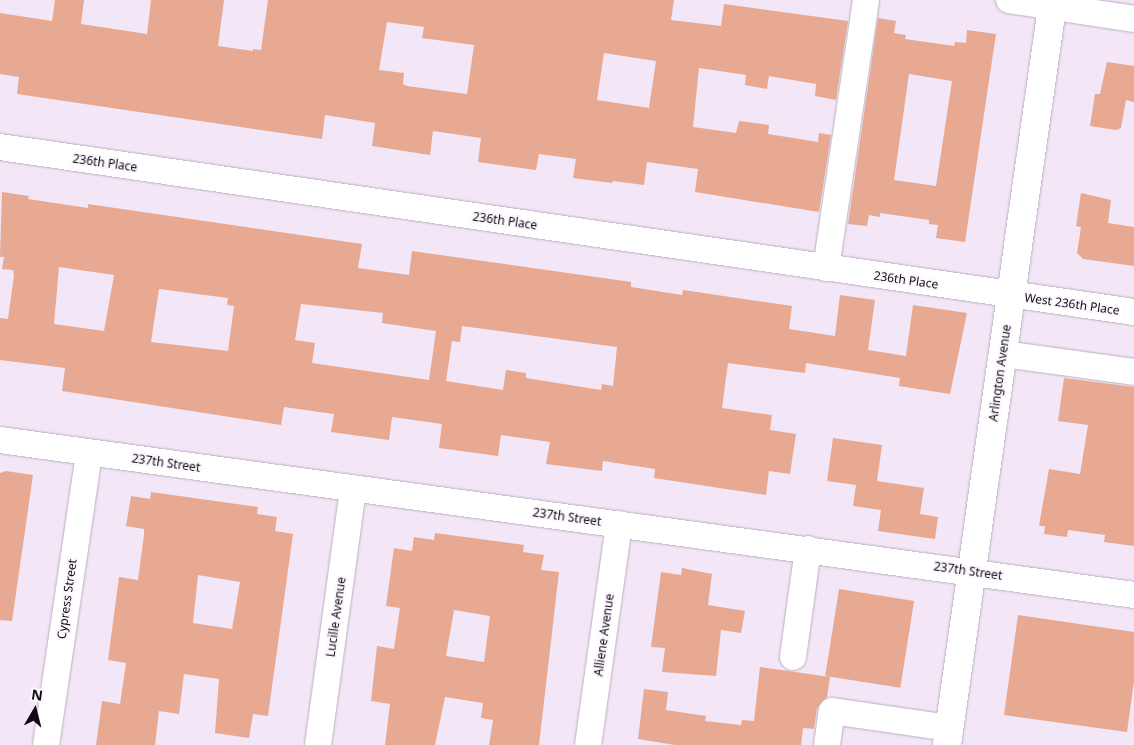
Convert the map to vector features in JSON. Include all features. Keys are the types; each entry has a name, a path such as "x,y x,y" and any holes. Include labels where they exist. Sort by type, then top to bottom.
{"main road":[{"name":"Arlington Avenue","path":"948,736 1052,3"}],"street":[{"path":"826,268 866,0"},
{"path":"1009,0 1052,3 1134,18"},
{"name":"236th Place","path":"0,147 1011,295"},
{"name":"West 236th Place","path":"1011,295 1134,312"},
{"path":"1002,354 1134,372"},
{"name":"237th Street","path":"0,440 971,571 1134,595"},
{"name":"Cypress Street","path":"46,745 88,453"},
{"name":"Lucille Avenue","path":"318,745 353,488"},
{"name":"Alliene Avenue","path":"588,745 619,524"},
{"path":"793,657 808,550"},
{"path":"827,745 832,711 948,736"}],"building":[{"path":"55,0 84,0 81,24 147,34 151,0 224,0 218,46 253,51 253,49 261,50 268,0 674,0 671,20 721,26 724,4 848,21 836,100 815,96 816,84 769,76 767,89 745,85 746,75 699,68 693,127 736,133 739,121 769,125 768,134 818,142 819,133 831,135 819,212 695,192 698,169 647,162 644,185 613,181 612,183 573,178 576,159 539,154 536,170 478,162 481,138 433,131 430,155 372,146 375,123 325,115 322,139 17,94 19,77 0,74 0,13 52,21","holes":["387,22 424,27 422,38 474,45 467,94 407,86 403,84 404,73 379,70","604,53 656,61 649,108 597,100"]},
{"path":"878,18 896,21 894,33 906,35 905,39 954,46 955,42 966,43 967,30 996,34 965,242 936,238 938,225 929,224 929,220 880,213 880,217 869,215 867,226 848,224","holes":["909,74 952,81 936,186 894,180"]},
{"path":"1107,62 1134,66 1134,102 1126,100 1121,128 1116,130 1090,126 1095,94 1100,94"},
{"path":"2,192 29,196 28,199 88,208 88,204 362,244 358,268 409,275 412,251 631,282 631,287 682,295 683,290 792,306 789,329 835,336 840,295 875,300 868,350 906,356 913,305 967,313 950,394 899,386 900,378 806,363 805,373 728,363 722,408 772,415 770,430 796,434 790,474 769,471 766,495 654,478 655,469 603,461 602,471 546,464 550,442 501,435 498,456 439,448 442,424 392,417 389,440 331,432 334,414 284,407 281,425 62,391 65,368 0,360 0,318 8,319 14,275 13,270 2,269 4,257 0,257","holes":["59,267 114,275 104,331 54,324","159,289 228,298 227,305 234,306 228,351 151,342","301,304 383,313 382,323 436,331 429,380 312,363 315,343 295,340","462,326 617,347 613,386 602,384 601,390 526,378 526,373 506,370 503,390 446,381 452,341 460,342"]},
{"path":"1081,193 1111,200 1108,223 1134,227 1134,266 1083,259 1077,253 1081,227 1076,226"},
{"path":"1064,378 1134,387 1134,546 1104,542 1105,535 1068,530 1067,537 1044,534 1045,526 1039,526 1049,469 1080,474 1088,425 1058,421"},
{"path":"833,438 882,445 877,481 924,488 920,514 938,517 935,539 878,531 881,510 853,506 856,485 827,481"},
{"path":"6,471 33,475 12,621 0,620 0,473"},
{"path":"151,492 258,507 257,514 277,517 275,531 293,534 268,716 253,714 249,738 215,733 219,679 184,674 179,714 159,711 155,745 96,745 102,701 120,704 126,663 108,660 119,577 138,580 144,529 126,526 131,496 150,499","holes":["198,575 240,582 232,629 193,623"]},
{"path":"435,533 524,545 523,552 544,555 541,570 559,572 539,745 489,745 493,720 481,718 483,703 445,697 435,745 385,745 390,704 371,701 377,646 394,649 400,608 386,606 394,548 412,551 414,537 434,540","holes":["454,610 490,616 484,662 446,656"]},
{"path":"682,568 712,574 708,605 745,611 741,633 721,630 716,676 662,672 665,648 651,647 661,572 681,575"},
{"path":"839,589 914,601 900,688 825,676"},
{"path":"1018,615 1134,632 1134,681 1127,732 1004,715"},
{"path":"760,667 830,677 827,697 817,708 814,729 803,728 801,745 675,745 638,739 644,689 668,692 666,710 706,716 705,721 741,725 742,720 754,721"}]}
